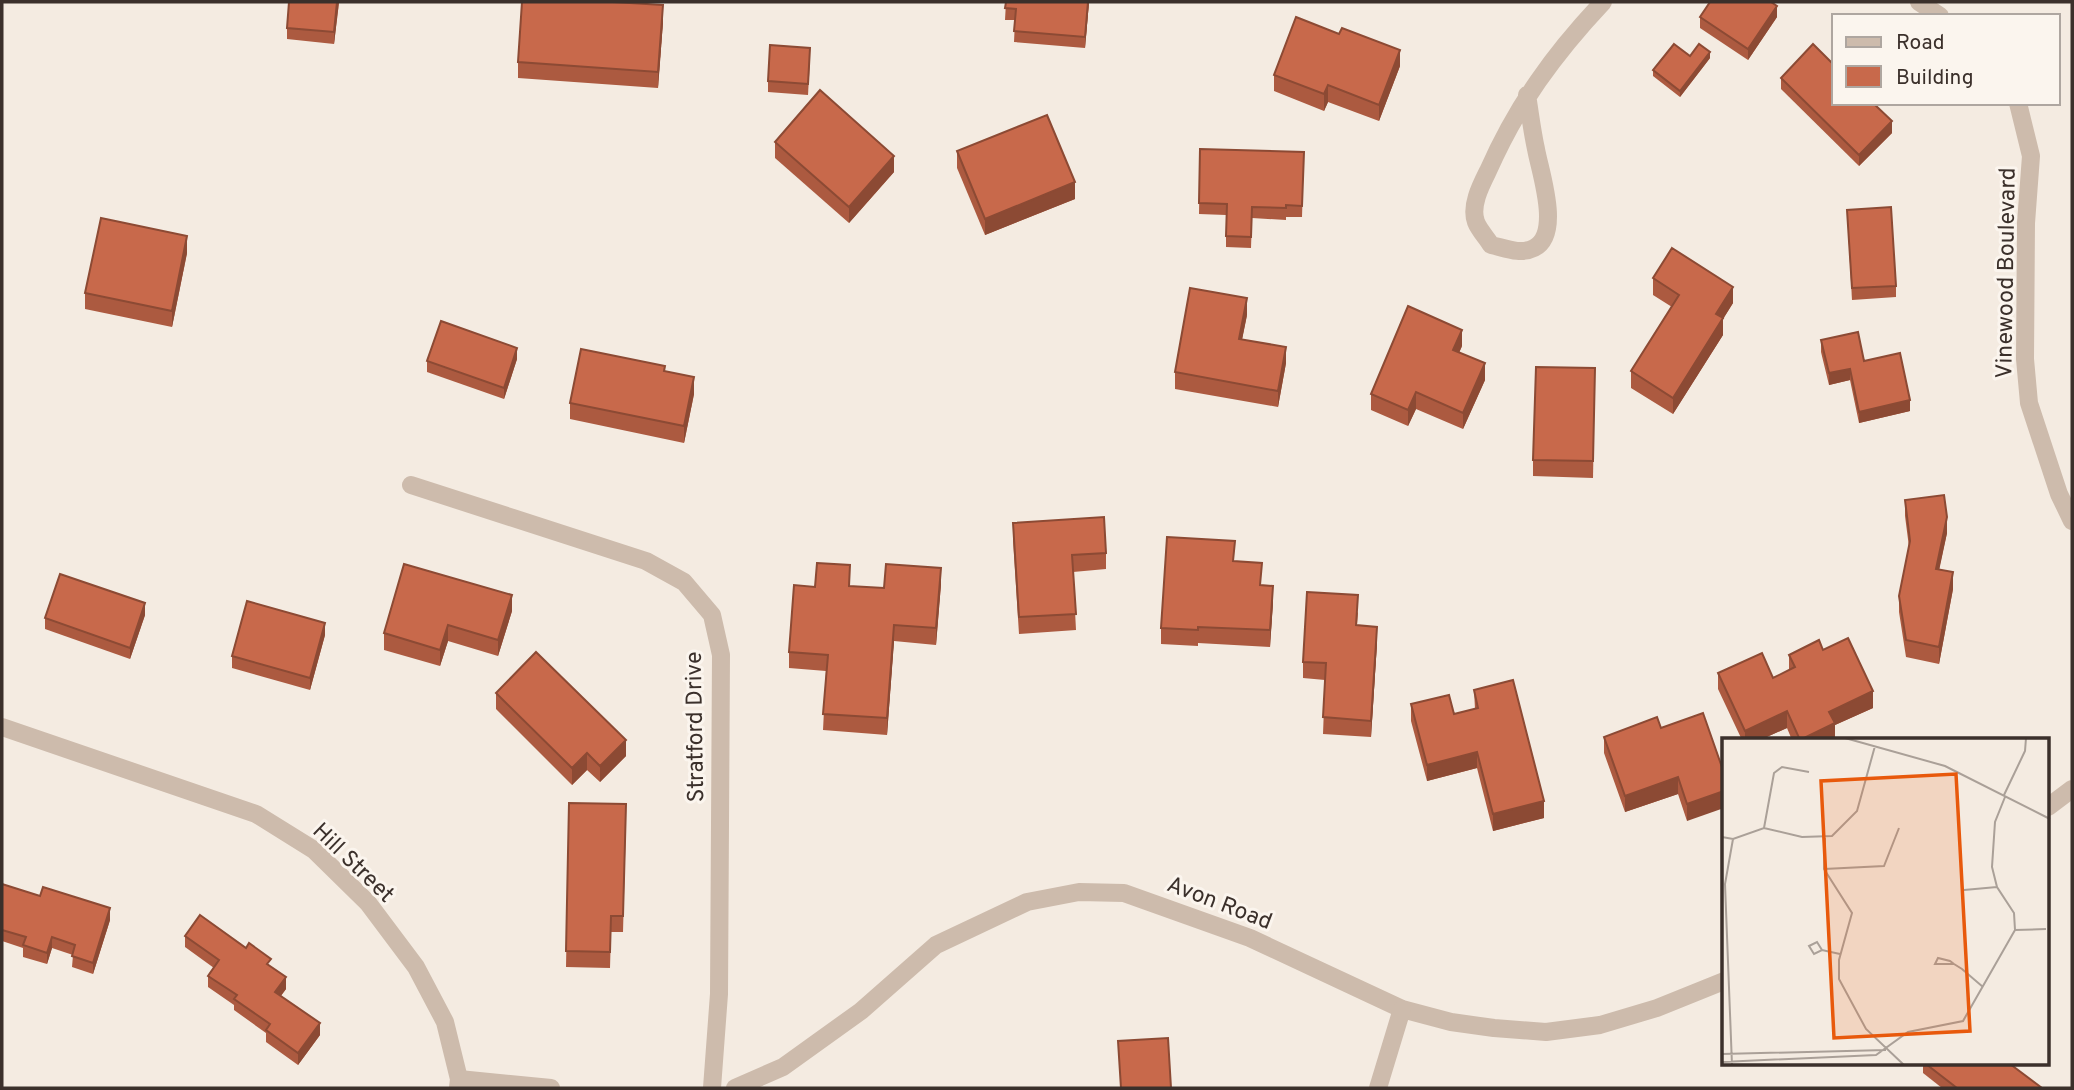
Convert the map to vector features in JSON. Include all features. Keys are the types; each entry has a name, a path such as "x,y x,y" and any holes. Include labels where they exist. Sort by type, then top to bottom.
{"street":[{"path":"1527,95 1545,184 1548,222 1543,240 1535,248 1519,252 1491,245 1475,221 1477,194 1506,129 1527,95 1575,32 1603,2"},
{"path":"1919,2 1937,14"},
{"name":"Vinewood Boulevard","path":"2018,105 2031,156 2026,223 2025,359 2029,403 2059,494 2072,521"},
{"name":"Stratford Drive","path":"411,485 646,561 684,582 712,615 721,656 719,994 712,1088"},
{"name":"Hill Street","path":"2,727 256,814 314,850 368,903 416,967 445,1021 458,1084"},
{"path":"2050,806 2072,789"},
{"name":"Avon Road","path":"735,1088 783,1067 839,1027 861,1011 936,944 1027,902 1079,892 1124,892 1250,938 1402,1009 1451,1022 1546,1032 1600,1025 1657,1008 1722,982"},
{"path":"1378,1088 1402,1009"},
{"path":"458,1084 551,1088"}],"building":[{"path":"289,2 337,2 334,32 287,28"},
{"path":"522,2 663,5 658,72 518,62"},
{"path":"1006,2 1088,2 1085,37 1014,31 1016,9 1005,8"},
{"path":"1710,2 1771,2 1777,6 1748,49 1700,17"},
{"path":"1296,17 1339,34 1342,28 1400,50 1379,105 1328,85 1324,94 1274,75"},
{"path":"1674,44 1690,56 1699,44 1710,52 1680,91 1653,70"},
{"path":"1813,44 1832,63 1832,105 1875,105 1892,121 1859,155 1781,78"},
{"path":"770,45 810,48 808,84 768,81"},
{"path":"820,90 894,156 849,207 775,142"},
{"path":"1047,115 1075,182 985,219 957,151"},
{"path":"1200,149 1304,152 1302,206 1252,207 1251,237 1226,236 1227,204 1199,203"},
{"path":"1891,207 1896,286 1852,288 1847,210"},
{"path":"101,218 187,236 172,311 85,293"},
{"path":"1672,248 1733,287 1716,314 1723,318 1673,398 1631,371 1679,295 1653,278"},
{"path":"1190,288 1247,298 1239,339 1286,347 1278,391 1175,372"},
{"path":"1408,306 1462,330 1453,350 1485,363 1463,413 1416,392 1408,410 1371,394"},
{"path":"441,321 517,348 504,388 427,361"},
{"path":"1858,332 1864,361 1900,353 1910,400 1859,412 1850,369 1829,373 1821,340"},
{"path":"581,349 665,366 664,371 694,377 684,426 570,403"},
{"path":"1536,367 1595,368 1593,461 1533,460"},
{"path":"1944,495 1947,517 1936,569 1953,572 1939,647 1906,640 1899,596 1910,541 1905,500"},
{"path":"1104,517 1106,553 1072,555 1076,614 1019,617 1013,523"},
{"path":"1167,537 1235,541 1233,561 1262,563 1260,585 1273,586 1270,630 1161,628"},
{"path":"817,563 850,565 849,586 884,588 886,564 941,568 936,628 894,625 887,718 823,714 828,655 789,652 794,585 815,587"},
{"path":"404,564 512,595 498,640 448,625 440,650 384,633"},
{"path":"60,574 145,603 130,648 45,618"},
{"path":"1307,592 1358,595 1356,625 1377,627 1371,721 1323,717 1326,663 1303,662"},
{"path":"247,601 325,623 310,678 232,656"},
{"path":"1848,638 1873,691 1829,712 1835,723 1804,738 1799,738 1787,711 1745,731 1718,673 1762,653 1773,678 1795,667 1789,655 1819,640 1823,650"},
{"path":"536,652 626,740 600,766 587,753 572,768 496,693"},
{"path":"1513,680 1544,801 1493,814 1477,752 1427,765 1411,704 1449,695 1454,714 1478,708 1474,690"},
{"path":"1703,713 1722,767 1722,792 1687,804 1678,777 1625,796 1604,737 1657,717 1661,728"},
{"path":"569,803 626,804 623,916 611,916 610,952 566,951"},
{"path":"2,884 40,896 43,887 110,908 93,963 72,956 75,945 52,937 47,953 23,945 26,937 2,930"},
{"path":"200,915 246,948 249,943 271,959 267,964 286,977 275,992 320,1023 298,1053 266,1030 270,1024 234,999 237,995 208,976 219,960 185,936"},
{"path":"1168,1038 1171,1088 1121,1088 1118,1041"},
{"path":"1929,1066 2013,1066 2042,1088 1957,1088"}]}
